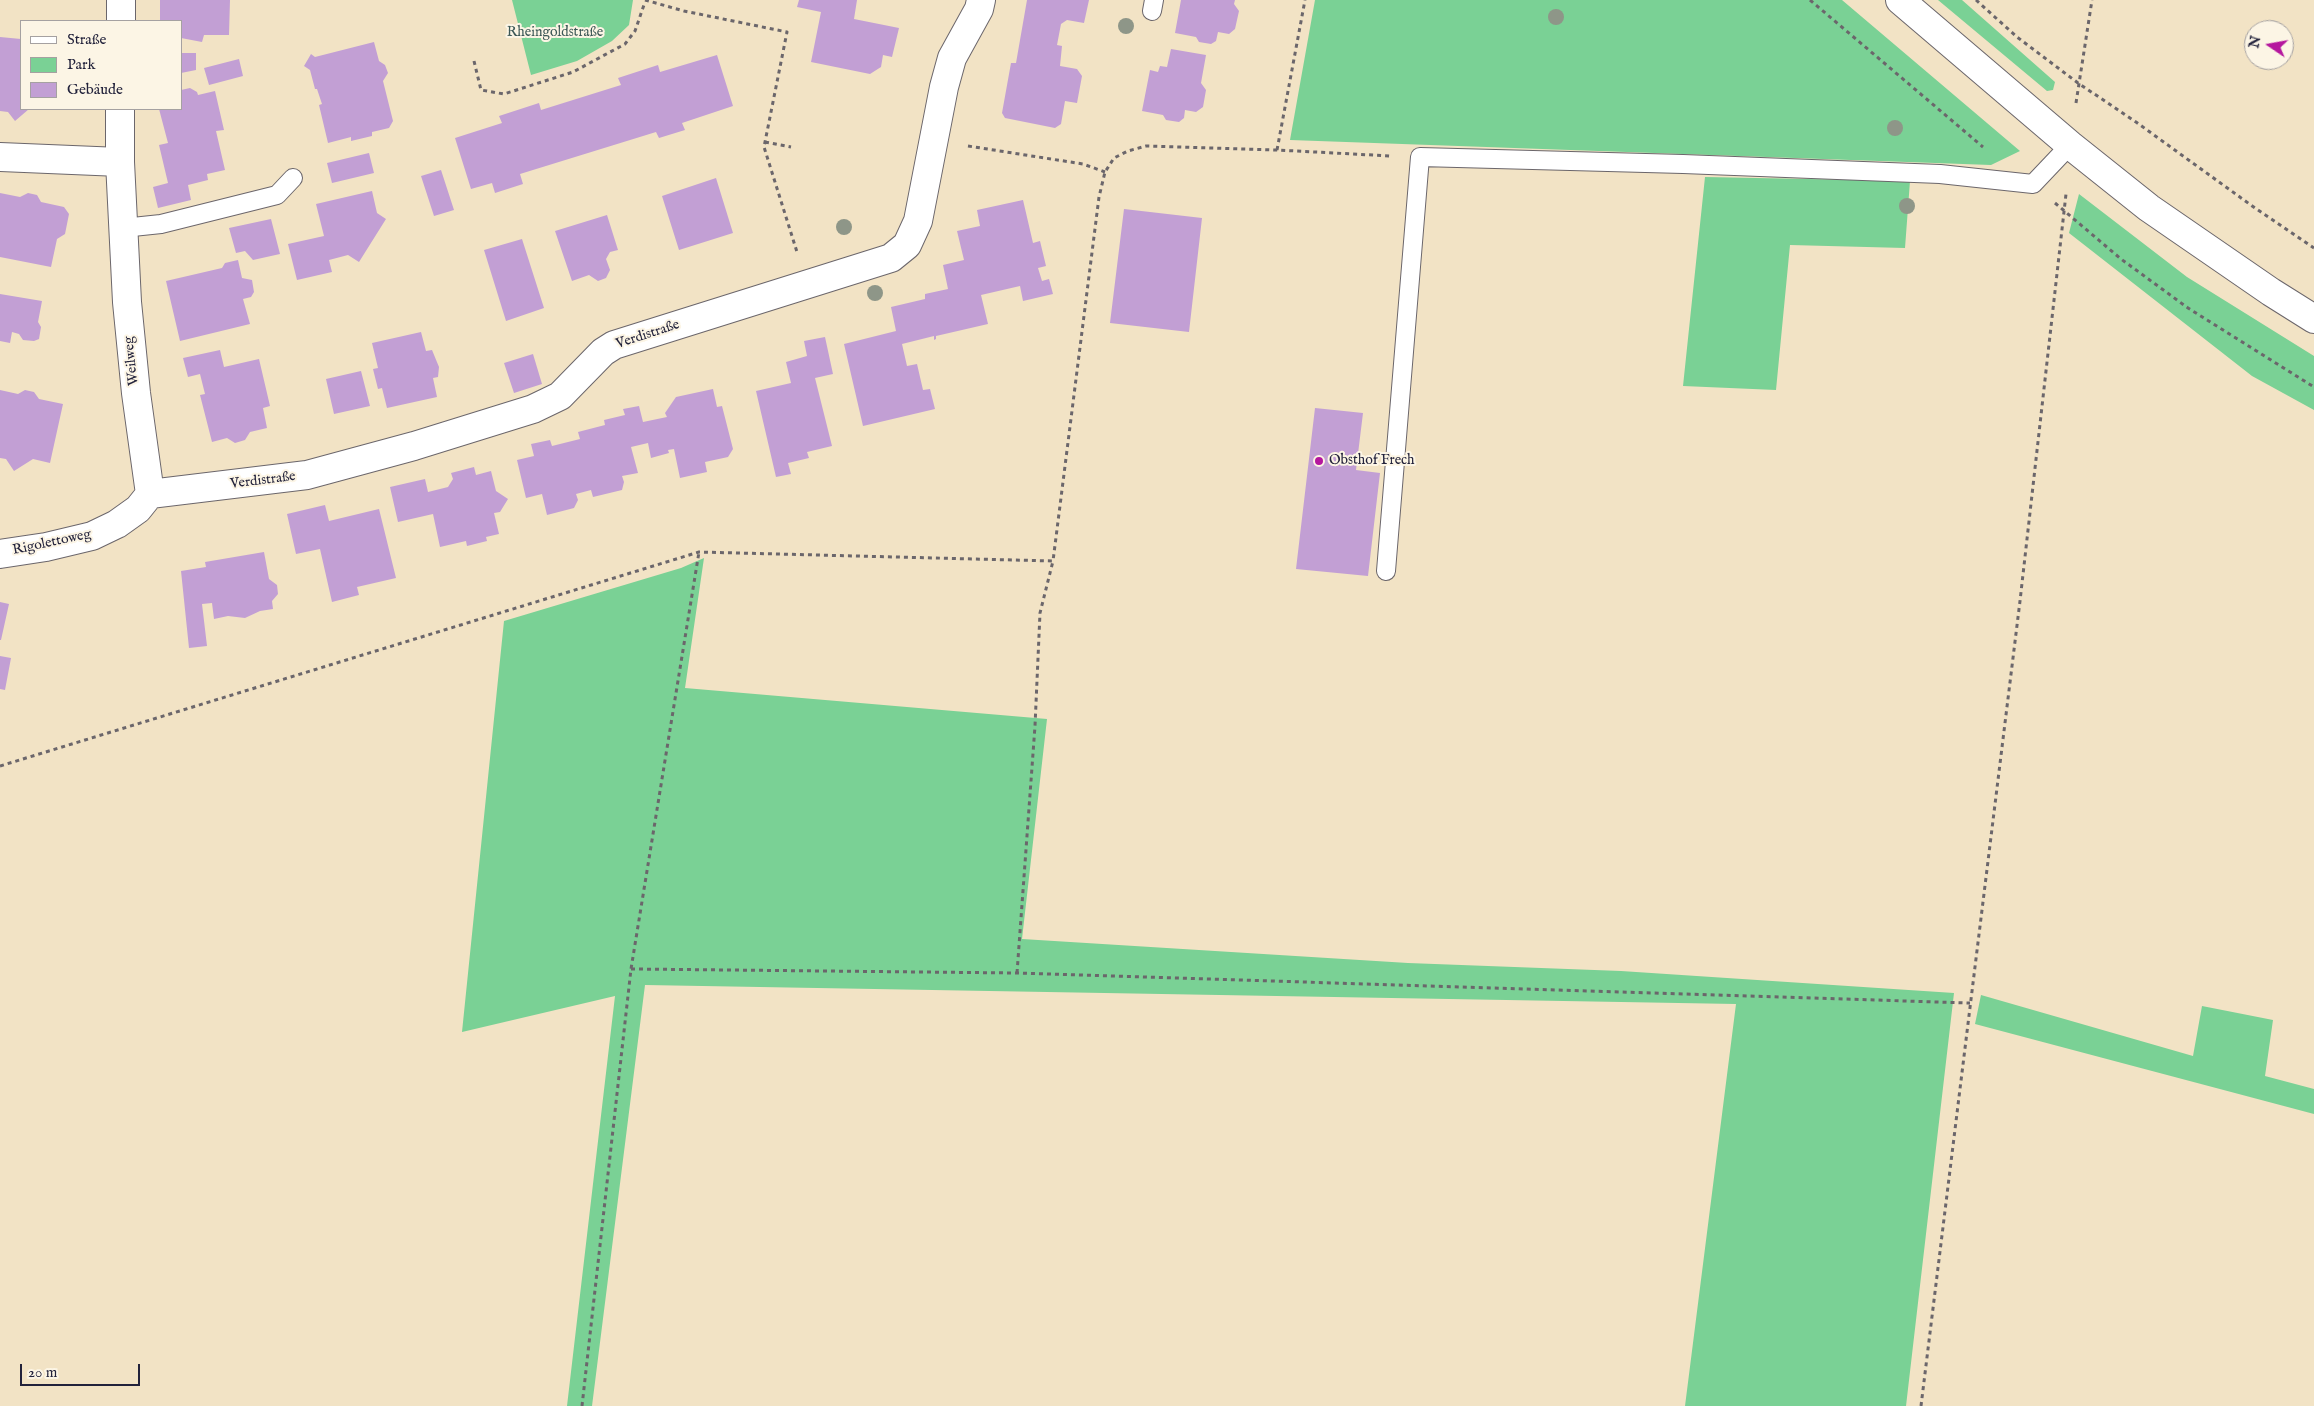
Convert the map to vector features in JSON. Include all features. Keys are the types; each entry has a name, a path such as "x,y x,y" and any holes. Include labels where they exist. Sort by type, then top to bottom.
{"street":[{"path":"121,0 121,20"},
{"name":"Verdistraße","path":"150,494 307,475 397,451 534,409 560,396 603,352 614,345 891,258 907,245 918,221 952,58 979,9 981,0"},
{"path":"1900,0 2070,146 2202,246 2314,319"},
{"name":"Weilweg","path":"120,110 120,162 130,346 150,494"},
{"path":"0,157 120,162"},
{"name":"Rigolettoweg","path":"0,554 46,547 92,536 117,524 138,509 150,494"}],"lane":[{"path":"1386,571 1420,157 1930,174 2033,184 2070,146"},
{"path":"123,228 161,224 277,195 293,178"}],"path":[{"path":"1277,150 1304,0"},
{"path":"1810,0 1988,150"},
{"path":"1976,0 2017,37 2078,83 2314,248"},
{"path":"2070,146 2092,0"},
{"path":"474,61 481,90 504,94 573,72 625,44 635,31 645,1 787,32 764,147 808,285"},
{"path":"934,140 1083,164 1105,172"},
{"path":"765,142 791,147"},
{"path":"1017,973 1035,726 1040,613 1054,561 1099,197 1105,172 1114,158 1128,151 1146,146 1420,157"},
{"path":"2033,184 2121,259 2188,308 2314,387"},
{"path":"1921,1406 2021,591 2064,212"},
{"path":"0,766 700,552 1054,561"},
{"path":"582,1406 631,969 700,552"},
{"path":"631,969 1017,973 1970,1003"}],"green space":[{"name":"Rheingoldstraße","path":"512,0 633,0 629,25 612,41 577,61 531,75"},
{"path":"1315,0 1842,0 2020,151 1991,165 1290,140"},
{"path":"1938,0 1962,0 2055,82 2053,90 2047,91"},
{"path":"1705,177 1910,181 1905,248 1790,245 1776,390 1683,386"},
{"path":"2079,194 2187,277 2314,356 2314,410 2252,376 2069,233"},
{"path":"704,558 685,688 1047,719 1022,939 1408,963 1621,971 1954,993 1906,1406 1685,1406 1736,1004 645,985 592,1406 567,1406 615,996 462,1032 504,621 681,568"},
{"path":"1981,995 2193,1056 2202,1006 2273,1020 2265,1076 2314,1089 2314,1114 1975,1024"}],"building":[{"path":"160,0 230,0 229,35 204,35 202,42 182,38 182,20 160,20"},
{"path":"799,0 857,0 854,19 899,28 892,57 883,55 881,67 870,74 811,62 821,12 797,7"},
{"path":"1027,0 1089,0 1084,23 1067,20 1061,24 1057,45 1062,46 1060,66 1077,69 1082,76 1077,103 1065,101 1061,124 1055,128 1005,118 1002,113 1011,63 1016,63"},
{"path":"1181,0 1235,0 1234,4 1239,11 1235,29 1229,34 1218,32 1216,41 1211,44 1199,42 1196,37 1175,33"},
{"path":"0,37 20,39 20,110 28,110 15,121 8,112 0,111"},
{"path":"374,42 379,61 385,65 388,73 383,81 393,121 389,128 372,132 372,136 351,141 351,137 328,143 319,105 322,104 317,89 315,89 310,70 304,66 311,54 315,57"},
{"path":"1171,49 1206,55 1201,83 1206,90 1203,107 1196,112 1185,110 1184,118 1179,122 1166,120 1163,115 1142,111 1150,70 1158,72 1160,66 1167,67"},
{"path":"182,53 196,53 196,70 182,73"},
{"path":"717,55 733,106 682,123 685,130 659,138 656,132 520,174 523,184 495,193 492,183 471,189 455,138 502,123 499,116 539,103 541,110 621,85 618,78 658,65 660,72"},
{"path":"239,59 243,76 209,85 204,68"},
{"path":"190,88 197,92 198,95 215,91 224,130 216,131 225,170 207,174 208,180 188,185 191,200 158,208 153,187 168,183 159,145 168,143 159,110 182,110 182,90"},
{"path":"369,153 374,173 332,183 327,163"},
{"path":"441,170 454,210 434,216 421,176"},
{"path":"716,178 733,233 679,250 662,196"},
{"path":"372,191 377,213 386,219 359,262 348,255 329,260 332,272 297,280 288,244 324,236 316,204"},
{"path":"0,193 20,197 28,193 37,195 41,202 64,207 69,214 65,234 57,239 51,267 0,257"},
{"path":"1023,200 1033,243 1040,241 1046,266 1038,268 1042,281 1049,279 1053,294 1023,301 1020,286 981,295 988,324 936,336 934,340 934,336 902,344 907,366 917,364 923,390 930,389 935,409 863,426 844,344 896,331 891,307 925,299 925,294 948,289 943,265 964,260 957,231 980,226 977,210"},
{"path":"1124,209 1202,218 1189,332 1110,323"},
{"path":"607,215 618,250 610,252 606,259 610,270 606,278 598,281 589,275 572,281 555,231"},
{"path":"271,219 280,254 253,260 245,251 236,253 229,228"},
{"path":"522,239 544,308 506,321 484,250"},
{"path":"238,260 242,278 252,280 254,292 251,297 243,299 250,324 180,341 166,281 222,268 225,263"},
{"path":"0,294 42,301 38,322 41,327 39,339 34,341 23,340 19,334 12,332 10,343 0,341"},
{"path":"421,332 426,351 432,350 439,367 438,377 433,378 437,397 387,408 382,388 378,389 373,369 378,368 372,343"},
{"path":"825,337 833,374 815,378 832,446 807,452 809,458 788,463 791,474 776,477 756,391 791,383 786,362 807,356 804,341"},
{"path":"220,350 224,367 259,359 270,406 263,408 267,428 250,432 245,440 235,443 227,438 212,442 200,395 205,394 200,374 188,377 183,358"},
{"path":"533,354 542,384 514,393 504,363"},
{"path":"361,371 370,406 334,414 326,379"},
{"path":"713,389 717,407 722,406 733,449 728,457 705,462 707,472 680,478 674,449 668,450 669,453 651,458 648,443 631,447 638,473 622,476 624,482 622,490 593,497 591,490 576,494 578,500 574,508 547,515 542,494 526,498 517,460 534,456 531,444 550,440 552,446 580,439 578,432 605,425 604,420 625,415 623,409 639,406 643,422 667,417 665,413 676,397"},
{"path":"0,390 18,394 25,390 34,392 39,399 63,404 50,463 33,459 14,471 6,459 0,458"},
{"path":"1315,408 1363,413 1356,470 1380,473 1368,576 1296,569"},
{"path":"474,467 476,475 491,471 496,491 508,499 500,512 494,513 499,534 486,537 487,541 467,546 466,541 440,547 433,514 398,522 390,487 425,479 428,492 448,487 453,479 451,473"},
{"path":"325,505 329,521 379,509 396,578 357,587 359,595 332,602 320,549 296,554 287,514"},
{"path":"264,552 269,579 277,585 278,594 272,601 273,609 260,611 245,618 228,616 214,619 212,603 202,604 207,646 189,648 181,571 206,567 205,562"},
{"path":"0,602 9,604 1,640 0,640"},
{"path":"0,656 11,658 5,690 0,689"}],"place":[{"name":"Obsthof Frech","path":"1319,461"}]}
